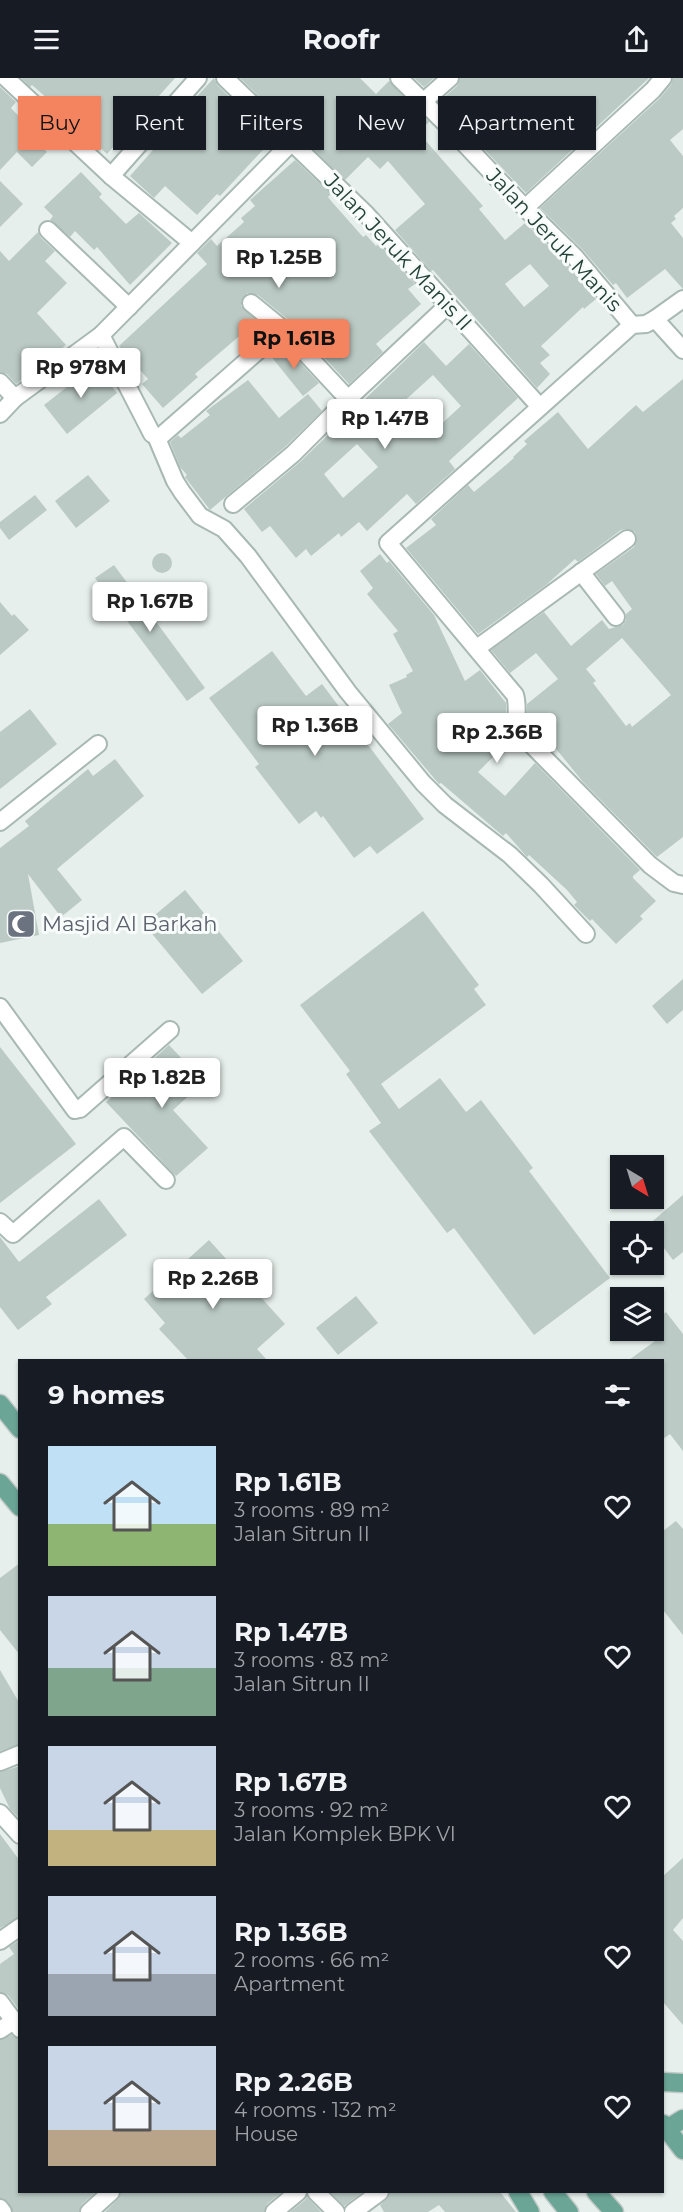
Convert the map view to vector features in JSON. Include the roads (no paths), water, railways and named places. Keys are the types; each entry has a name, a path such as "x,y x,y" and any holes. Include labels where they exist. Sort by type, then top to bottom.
{"main road":[{"path":"0,1404 18,1426"},
{"path":"0,1483 18,1505"},
{"path":"664,2082 683,2084"},
{"path":"683,2119 665,2127 683,2150"},
{"path":"519,2193 530,2212"},
{"path":"554,2193 569,2212"},
{"path":"597,2193 614,2212"}],"street":[{"path":"6,78 111,176 192,243"},
{"path":"111,176 198,78"},
{"name":"Jalan Jeruk Manis II","path":"225,78 244,96"},
{"name":"Jalan Jeruk Manis","path":"399,78 419,96"},
{"path":"426,99 450,78"},
{"path":"525,208 653,90 663,78"},
{"name":"Jalan Jeruk Manis","path":"426,103 525,208 575,257 632,325"},
{"path":"0,382 6,405 101,335 284,150"},
{"name":"Jalan Jeruk Manis II","path":"300,150 366,214 540,407"},
{"path":"48,230 129,307"},
{"path":"683,299 646,324 632,325 390,540 388,545 515,695 517,699 516,726 519,732 650,865 674,883 683,885"},
{"path":"251,303 283,329 348,399"},
{"path":"233,504 293,454 448,305"},
{"path":"655,319 683,350"},
{"path":"156,436 161,436 283,329"},
{"path":"101,335 152,434 156,436 174,481 200,516 224,529 248,556 348,692 423,783 445,804 510,855 586,934"},
{"path":"477,648 627,539"},
{"path":"580,572 616,616"},
{"path":"0,822 98,744"},
{"path":"0,1006 75,1110 80,1109 170,1030"},
{"path":"0,1222 13,1234 124,1137 166,1180"},
{"path":"0,1762 18,1755"},
{"path":"0,1813 18,1833"},
{"path":"0,1941 18,1928"},
{"path":"0,2002 11,2027"},
{"path":"90,2212 110,2193"},
{"path":"274,2212 297,2193"},
{"path":"317,2193 336,2212"},
{"path":"353,2212 379,2193"},
{"path":"0,2208 3,2212"}],"place":[{"name":"Masjid Al Barkah","path":"21,924"}]}
